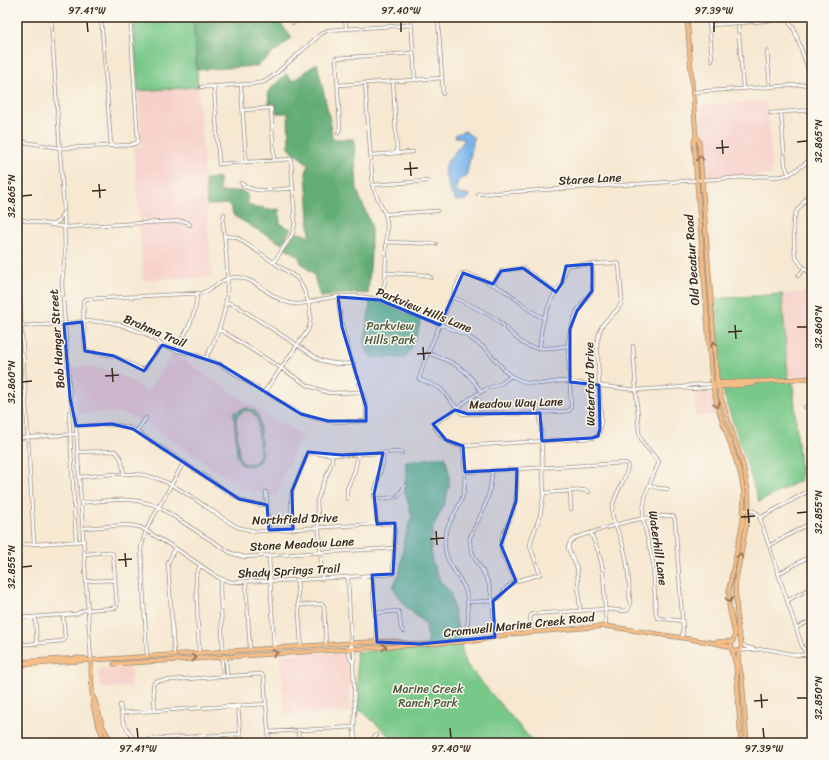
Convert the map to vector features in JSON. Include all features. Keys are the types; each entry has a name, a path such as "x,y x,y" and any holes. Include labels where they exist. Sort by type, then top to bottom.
{"main road":[{"name":"Old Decatur Road","path":"687,17 696,136 694,142 696,181 712,385 743,484 746,510"},
{"name":"Old Decatur Road","path":"696,136 699,141 717,385 747,480 749,499 746,510"},
{"path":"699,216 704,215"},
{"path":"712,385 812,378"},
{"path":"717,385 728,387 766,383 768,381"},
{"path":"721,398 722,391 728,387"},
{"path":"730,441 735,440"},
{"path":"741,743 736,665 731,644 735,636 729,606 731,580 746,510"},
{"path":"746,510 736,581 736,610 742,648 738,659 742,678 746,743"},
{"path":"731,580 736,581"},
{"name":"Cromwell Marine Creek Road","path":"114,664 473,641 531,631 606,626 715,643 728,646 732,649"},
{"name":"Cromwell Marine Creek Road","path":"17,663 80,658 91,660 393,641 421,644"},
{"path":"733,641 741,643"},
{"name":"Cromwell Marine Creek Road","path":"715,643 733,641"},
{"path":"301,646 301,651"},
{"path":"732,649 734,651 740,651"},
{"path":"223,651 224,656"},
{"name":"Cromwell Marine Creek Road","path":"130,657 156,661"},
{"path":"91,660 92,708 96,721 107,743"},
{"path":"92,692 103,727 112,743"}],"street":[{"name":"Bob Hanger Street","path":"51,17 65,227 62,284 64,324 70,398 76,417 91,660"},
{"path":"101,17 111,145"},
{"path":"17,141 60,148 136,143 138,141 130,17"},
{"path":"292,23 301,20 344,17 346,28"},
{"path":"411,17 415,80"},
{"path":"438,17 443,94"},
{"path":"708,17 712,61"},
{"path":"709,25 778,20 788,22 794,29 812,80"},
{"path":"738,22 743,88"},
{"path":"201,88 264,82 273,76 321,34 333,29 411,24"},
{"path":"767,50 770,87"},
{"path":"338,133 340,128 336,58 413,53"},
{"path":"338,85 442,78"},
{"path":"392,81 396,153"},
{"path":"365,83 372,185 373,191 385,214 387,222 385,285 380,300"},
{"path":"693,92 812,84"},
{"path":"241,85 246,162"},
{"path":"214,87 220,164 291,159 295,224 292,235 274,262"},
{"path":"243,110 271,108 274,160"},
{"path":"770,113 812,110"},
{"path":"781,112 785,165 789,174 812,158"},
{"path":"370,155 413,152"},
{"name":"Staree Lane","path":"478,194 763,176 778,178 789,174"},
{"path":"372,185 427,181"},
{"path":"241,183 245,187 252,190 293,188"},
{"path":"812,191 793,218 796,256 798,262 812,275"},
{"path":"51,225 59,221 64,211"},
{"path":"385,214 437,211"},
{"path":"206,358 219,330 226,302 227,278 223,221 224,214"},
{"path":"17,219 65,227 183,221 190,225"},
{"path":"224,236 236,237 297,278 308,303 310,315 309,326 282,369 265,392"},
{"path":"387,242 436,244"},
{"path":"17,245 34,544"},
{"name":"Waterford Drive","path":"457,409 435,424 437,430 444,438 453,444 463,446 592,438 598,436 601,426 597,346 598,335 603,324 617,310 622,302 618,263 592,264"},
{"path":"540,348 544,318 552,298 562,283 564,269 566,266 592,264"},
{"name":"Meadow Way Lane","path":"428,353 420,372 419,379 440,388 457,409 464,414 499,412 517,414 568,412 572,407 568,346 570,329 578,311 592,291 592,264"},
{"path":"493,284 501,271 523,268 556,292"},
{"path":"798,276 804,268"},
{"path":"386,273 426,275 431,278"},
{"path":"481,392 474,381 463,369 452,362 428,353 462,274 464,273 493,284 516,298 534,314 544,318"},
{"path":"162,344 143,370 114,356 86,350 83,302 86,299 197,293 207,291 227,278"},
{"name":"Parkview Hills Lane","path":"227,278 242,278 251,281 281,300 290,303 308,303 321,299 354,296 380,300 466,335 492,354 504,371 520,380 534,384 555,381 636,390 683,387 691,389 712,385"},
{"path":"176,351 190,323 196,304 197,293"},
{"path":"219,330 299,381 319,390 329,393 363,392 342,327 338,297"},
{"path":"452,297 479,308 499,321 525,345 540,348 568,346"},
{"path":"226,302 238,306 320,360 331,364 340,365 354,363"},
{"name":"Brahma Trail","path":"17,326 64,324 84,321 109,322 121,325 146,334 176,351 206,358 220,364 288,408 312,418 341,422 366,420 366,407 363,392"},
{"name":"Waterhill Lane","path":"633,346 641,438 659,462 643,504 643,519 653,563 657,616 658,618 682,621"},
{"path":"457,409 469,399 502,383 511,376"},
{"path":"805,407 812,407"},
{"path":"69,412 76,541"},
{"path":"467,602 493,601 499,598 507,587 516,581 538,576 540,574 530,546 540,516 544,492 544,467 540,413"},
{"path":"137,431 146,418"},
{"path":"76,426 112,424 124,425 137,431 245,502 267,505"},
{"path":"17,438 77,434"},
{"path":"463,446 465,485 459,504 447,525 444,542 447,558 465,589 468,624 466,628"},
{"path":"78,452 115,451 121,458 124,474"},
{"path":"293,529 291,503 292,491 307,454 310,452 332,455 402,453"},
{"path":"376,524 374,494 383,463 384,453"},
{"path":"347,499 358,454"},
{"path":"322,578 318,498 332,462 332,455"},
{"path":"147,656 141,548 146,530 184,462"},
{"path":"465,472 625,463 628,466 625,478 613,506 612,514 624,548 627,563 630,604 628,611 605,609 532,614 530,617 531,631"},
{"path":"516,581 502,552 501,544 502,536 510,521 516,501 518,489 517,469"},
{"path":"492,470 491,488 487,502 470,537 470,542 472,552 488,579 493,601 494,637"},
{"name":"Northfield Drive","path":"80,478 124,474 157,478 171,485 237,527 254,531 391,523 394,524 396,536 395,548"},
{"path":"375,499 397,497 406,485"},
{"path":"649,485 668,489"},
{"path":"760,518 812,489"},
{"path":"544,492 584,490 589,492"},
{"path":"570,491 571,509"},
{"path":"266,492 269,530"},
{"name":"Stone Meadow Lane","path":"81,503 130,499 159,506 231,553 244,557 395,548"},
{"path":"746,510 756,511 760,518 796,628 812,664"},
{"path":"580,611 577,568 568,548 568,543 575,538 616,525 643,519 674,517 683,630 682,637"},
{"path":"768,546 812,522"},
{"name":"Shady Springs Trail","path":"83,528 127,525 140,527 222,579 231,582 246,583 393,574 395,548"},
{"path":"591,533 601,562 606,626"},
{"path":"17,545 84,541"},
{"path":"174,654 168,563 175,548"},
{"path":"17,618 77,614 83,610 114,608 117,606 113,554 108,552 85,554"},
{"path":"778,574 812,555"},
{"path":"269,556 274,648"},
{"path":"200,566 196,574 196,580 200,653"},
{"path":"372,575 377,642"},
{"path":"348,577 352,643 350,660 353,663 355,743"},
{"path":"222,579 220,588 223,651"},
{"path":"86,581 115,580"},
{"path":"297,580 301,646"},
{"path":"246,583 250,650"},
{"path":"787,601 812,587"},
{"path":"298,605 321,604 324,606 326,645"},
{"path":"375,613 399,612 401,628 404,632"},
{"path":"17,645 64,641 64,615"},
{"path":"35,617 36,644"},
{"path":"796,628 812,620"},
{"path":"741,643 746,647 754,649"},
{"path":"740,651 766,649 807,655 812,653"},
{"path":"224,656 226,659 227,677"},
{"path":"223,677 222,659 224,656"},
{"path":"155,711 154,682 263,675 269,743"},
{"path":"121,713 266,704"},
{"path":"120,705 126,729 136,743"},
{"path":"238,706 241,743"},
{"path":"268,732 354,727"},
{"path":"298,730 299,743"},
{"path":"139,743 150,739 240,734"},
{"path":"374,743 374,737 376,736"}],"highlighted area":[{"path":"592,264 592,291 577,311 570,329 570,382 599,385 600,429 598,436 592,438 542,441 540,413 468,414 455,410 433,424 446,440 463,446 465,472 517,469 516,501 501,545 516,581 493,601 495,637 420,644 377,642 372,575 393,574 395,536 395,523 377,524 374,494 383,453 342,455 308,452 292,491 293,529 269,530 267,505 239,499 133,429 112,424 76,426 70,398 64,324 82,322 85,351 114,356 144,371 162,345 220,364 301,414 328,421 366,421 366,407 342,327 338,297 380,300 440,325 463,273 493,284 501,271 523,268 556,292 562,283 566,266"}],"shaded area":[{"path":"198,87 212,277 143,280 134,147 142,146 138,91"},
{"path":"767,101 773,175 705,179 700,105"},
{"path":"812,292 812,375 788,377 782,294"},
{"path":"173,353 262,412 302,435 283,476 278,495 268,496 268,492 252,492 244,489 146,423 128,415 111,412 78,414 71,368 89,367 108,370 124,377 147,392"},
{"path":"707,390 711,394 717,414 696,416 695,391"},
{"path":"347,651 351,712 284,716 280,655"},
{"path":"130,668 131,687 100,688 99,669"}],"green space":[{"path":"133,17 193,17 198,87 138,91"},
{"path":"193,17 276,17 292,38 257,66 197,70"},
{"path":"317,63 331,125 332,139 354,139 357,188 371,224 371,254 368,294 353,293 320,297 314,275 301,263 299,257 285,248 295,232 310,236 306,173 308,164 289,148 288,113 276,113 276,104 269,104 268,91 286,74 293,81"},
{"path":"219,178 220,192 241,191 247,194 248,204 256,208 264,207 265,210 279,209 280,224 291,229 282,244 234,216 229,204 207,205 205,179"},
{"path":"782,294 788,377 793,383 801,480 759,502 725,398 719,371 713,299"},
{"name":"Parkview Hills Park","path":"369,299 381,302 421,319 413,345 404,358 372,357 367,351 364,345 370,304"},
{"path":"248,408 255,411 259,418 262,453 259,462 250,466 242,465 237,457 234,412 236,413 242,409","holes":["246,410 252,412 257,418 260,453 257,461 250,464 243,463 240,459 236,419 239,414"]},
{"name":"Marine Creek Ranch Park","path":"445,457 449,472 449,487 444,505 433,527 431,545 432,562 440,581 450,592 465,663 534,743 397,743 362,711 359,711 356,652 428,647 426,624 406,607 393,587 400,572 404,541 412,516 405,492 406,461"}],"water":[{"path":"465,131 474,138 466,177 458,181 457,188 458,194 469,195 467,200 456,201 447,182 444,169 449,159 464,141 463,138 455,137 456,134"}]}
